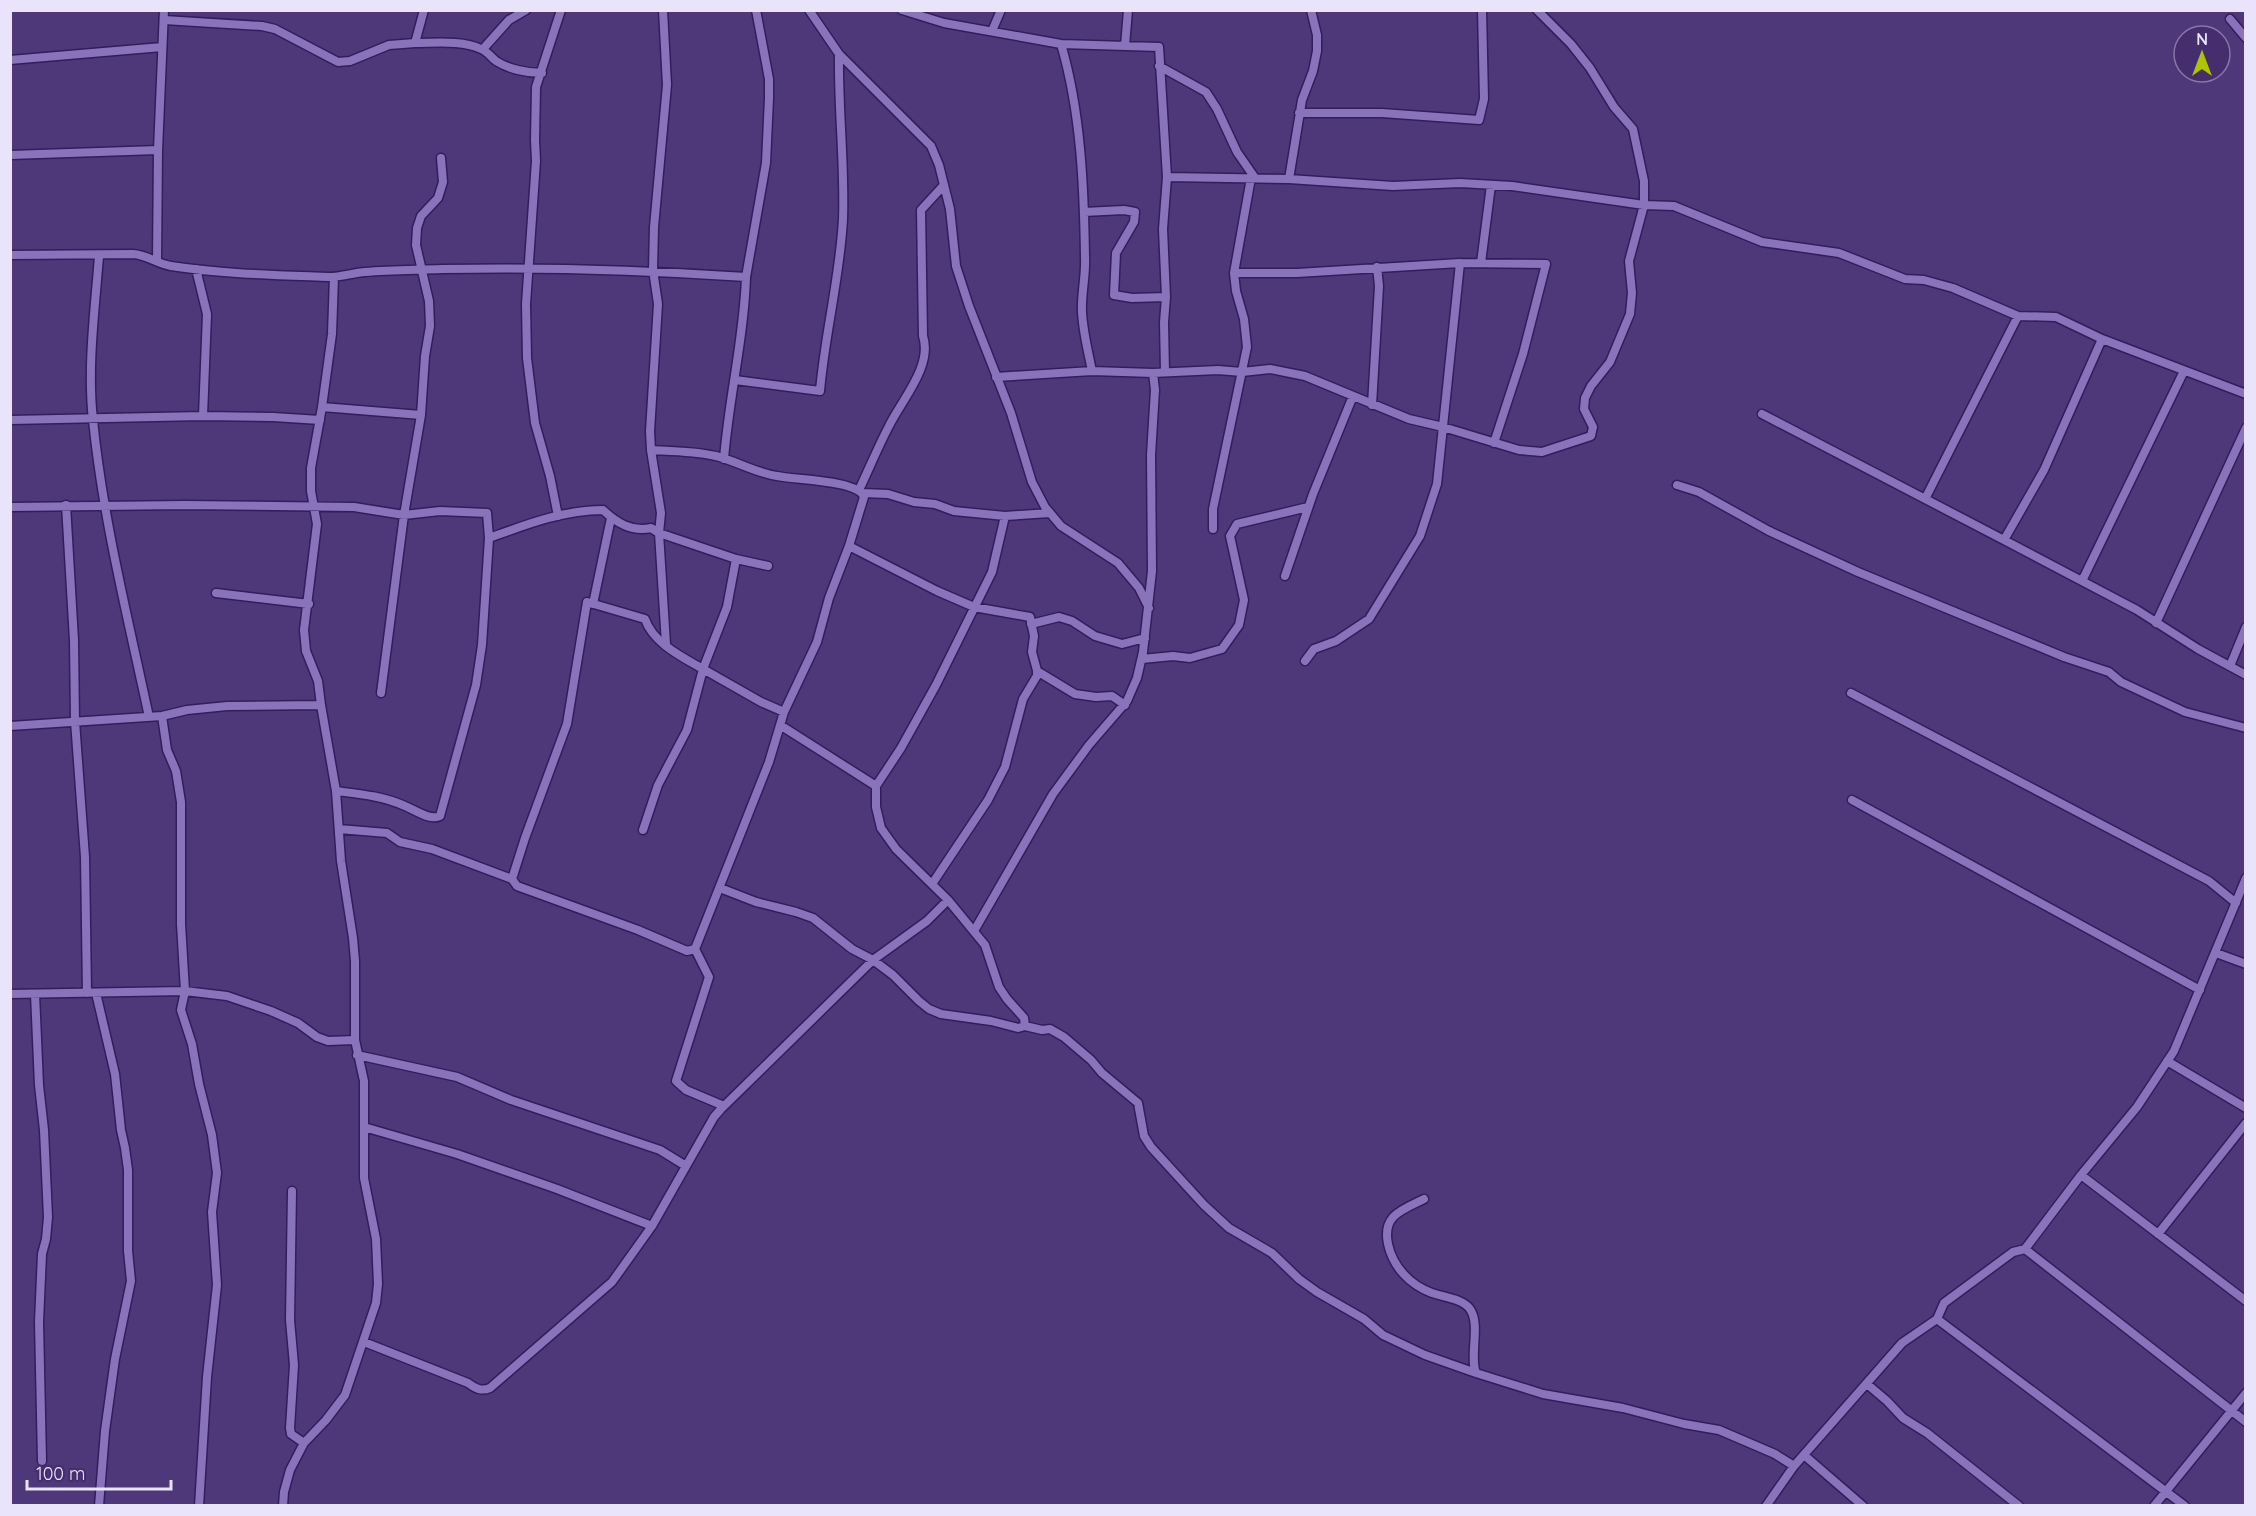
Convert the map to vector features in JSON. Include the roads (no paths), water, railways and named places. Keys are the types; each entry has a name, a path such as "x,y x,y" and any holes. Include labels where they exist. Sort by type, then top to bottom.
{"street":[{"path":"157,261 158,150 164,10"},
{"path":"415,43 424,10"},
{"path":"483,49 509,20 526,10"},
{"path":"558,516 550,476 535,423 527,358 526,304 536,161 536,87 561,10"},
{"path":"663,10 667,85 654,227 653,270 658,304 650,431 651,450 660,496 659,533 666,644"},
{"path":"724,459 728,417 745,314 746,276 766,163 769,79 756,10"},
{"path":"809,10 839,54 931,146 950,209 957,266 969,306 1011,413 1032,482 1050,513 1061,526 1118,563 1139,588 1149,608"},
{"path":"902,10 944,23 1060,44 1159,46 1167,177 1163,229 1166,297 1165,372"},
{"path":"992,31 1001,10"},
{"path":"1125,46 1128,10"},
{"path":"1289,179 1299,113 1317,51 1317,35 1311,10"},
{"path":"1299,113 1382,113 1479,120 1484,99 1482,10"},
{"path":"996,377 1092,371 1153,373 1218,370 1242,372 1270,369 1305,376 1409,419 1443,426 1519,450 1542,452 1591,436 1593,428 1584,409 1585,398 1610,362 1630,314 1632,293 1629,261 1644,205 1644,181 1633,129 1614,107 1583,60 1537,10"},
{"path":"2230,19 2246,38"},
{"path":"164,20 262,26 275,29 338,62 350,61 389,45 415,43 467,45 483,49 504,64 531,73 542,73"},
{"path":"1060,44 1068,70 1073,100 1083,212 1085,261 1082,310 1084,337 1092,371"},
{"path":"10,60 162,46"},
{"path":"735,380 820,391 822,363 840,254 843,217 839,54"},
{"path":"1159,66 1206,92 1253,178 1234,273 1236,291 1244,319 1247,347 1213,509 1213,529"},
{"path":"10,155 158,150"},
{"path":"381,693 404,515 421,415 425,356 430,326 429,301 416,245 417,228 421,216 438,198 443,182 441,158"},
{"path":"1167,177 1289,179 1394,186 1460,183 1583,195 1644,205 1674,206 1762,242 1839,253 1905,279 1924,280 1953,288 2018,316 2056,317 2102,339 2246,394"},
{"path":"861,492 892,420 909,394 922,362 926,345 923,336 921,210 944,185"},
{"path":"1481,263 1491,185"},
{"path":"1083,212 1124,210 1136,212 1134,222 1116,253 1114,295 1132,298 1166,297"},
{"path":"10,255 143,255 167,266 257,274 334,277 363,272 530,269 653,270 746,276"},
{"path":"99,256 91,391 93,419 105,506 149,717"},
{"path":"1234,273 1297,273 1460,263 1546,264 1523,354 1494,443"},
{"path":"1305,661 1314,649 1336,641 1369,619 1420,536 1437,484 1460,263"},
{"path":"1372,405 1379,286 1377,267"},
{"path":"196,269 207,314 203,417"},
{"path":"283,1506 290,1470 303,1443 326,1420 345,1395 376,1303 378,1284 376,1239 364,1178 364,1081 355,1040 355,961 345,892 336,791 318,681 306,651 304,630 317,524 311,492 311,468 332,334 334,277"},
{"path":"1925,499 2018,316"},
{"path":"2004,540 2044,470 2102,339"},
{"path":"2082,581 2184,371"},
{"path":"974,931 1053,794 1089,745 1125,705 1137,678 1142,660 1149,608 1153,536 1151,455 1155,390 1153,373"},
{"path":"1286,576 1308,507 1353,396"},
{"path":"322,407 421,415"},
{"path":"1762,414 2082,581 2246,675"},
{"path":"10,420 203,417 320,420"},
{"path":"2156,622 2246,428"},
{"path":"651,450 683,451 724,459 774,476 837,484 861,492 888,494 914,502 935,504 954,511 1005,516 1050,513"},
{"path":"1677,485 1699,492 1769,531 1858,572 2064,657 2096,666 2109,672 2121,682 2185,712 2246,728"},
{"path":"695,950 769,762 784,712 817,642 829,598 849,546 864,497 861,492"},
{"path":"66,505 74,640 75,721 92,993 115,1074 128,1170 128,1251 131,1281 115,1359 105,1431 99,1506"},
{"path":"10,507 66,505 354,507 404,515 440,511 484,512 488,515 489,538 482,645 476,684 440,816 430,818 373,795 336,791"},
{"path":"1142,660 1173,656 1190,658 1222,649 1239,625 1244,600 1230,536 1237,524 1308,507"},
{"path":"489,538 536,521 587,510 603,510 611,518 630,528 641,530 651,528 659,533 736,559 768,566"},
{"path":"1005,516 992,572 936,685 901,748 876,786 876,807 881,828 896,849 948,900 985,945 999,987 1024,1018 1025,1026"},
{"path":"593,604 611,518"},
{"path":"849,546 937,591 974,607 1030,617 1034,636 1032,652 1038,674"},
{"path":"643,830 658,785 687,730 703,669 727,607 736,559"},
{"path":"216,593 309,604"},
{"path":"512,879 567,724 587,602 645,619 654,635 673,653 761,702 784,712"},
{"path":"1031,624 1059,617 1072,621 1095,636 1122,644 1145,638"},
{"path":"2230,666 2246,627"},
{"path":"932,884 988,800 1005,767 1023,699 1038,674 1037,671 1075,694 1096,697 1112,696 1125,705"},
{"path":"1851,693 2209,881 2236,903"},
{"path":"10,726 162,716 187,710 227,706 321,705"},
{"path":"162,716 167,750 176,771 182,802 182,924 185,991 181,1010 192,1044 218,1173 212,1212 217,1285 207,1377 199,1506"},
{"path":"780,725 876,786"},
{"path":"1852,800 2200,990"},
{"path":"339,829 387,833 400,842 432,849 512,879 517,886 638,930 687,951 695,950"},
{"path":"1766,1506 1794,1466 1902,1343 1937,1319 1944,1303 2013,1252 2025,1249 2080,1175 2138,1107 2174,1051 2246,878"},
{"path":"720,888 756,902 813,918 852,949 873,960 893,975 919,1001 935,1012 1018,1028 1025,1026 1042,1030 1050,1029 1064,1037 1091,1059 1102,1073 1137,1101 1144,1136 1151,1147 1204,1205 1230,1228 1272,1253 1305,1283 1365,1319 1383,1335 1425,1355 1543,1394 1623,1408 1684,1424 1719,1430 1775,1454 1794,1466"},
{"path":"364,1342 484,1391 612,1282 652,1226 714,1117 724,1106 873,960 927,921 948,900"},
{"path":"695,950 709,973 709,977 676,1081 686,1090 724,1106"},
{"path":"2216,953 2246,964"},
{"path":"10,994 185,991 227,996 298,1023 317,1037 328,1041 355,1040"},
{"path":"35,994 48,1217 42,1254 39,1322 42,1461"},
{"path":"357,1055 456,1077 511,1100 660,1150 686,1166"},
{"path":"2167,1061 2246,1108"},
{"path":"2158,1234 2246,1123"},
{"path":"364,1127 457,1154 557,1189 652,1226"},
{"path":"2080,1175 2245,1299"},
{"path":"292,1191 290,1301 294,1365 290,1428 291,1434 303,1443"},
{"path":"1424,1199 1400,1211 1389,1221 1386,1231 1392,1259 1395,1266 1420,1287 1462,1303 1470,1309 1474,1322 1473,1360 1476,1373"},
{"path":"2025,1249 2246,1422"},
{"path":"1937,1319 2185,1506"},
{"path":"1868,1384 1903,1418 1927,1433 2019,1506"},
{"path":"2154,1506 2246,1393"},
{"path":"1804,1455 1863,1506"}]}
